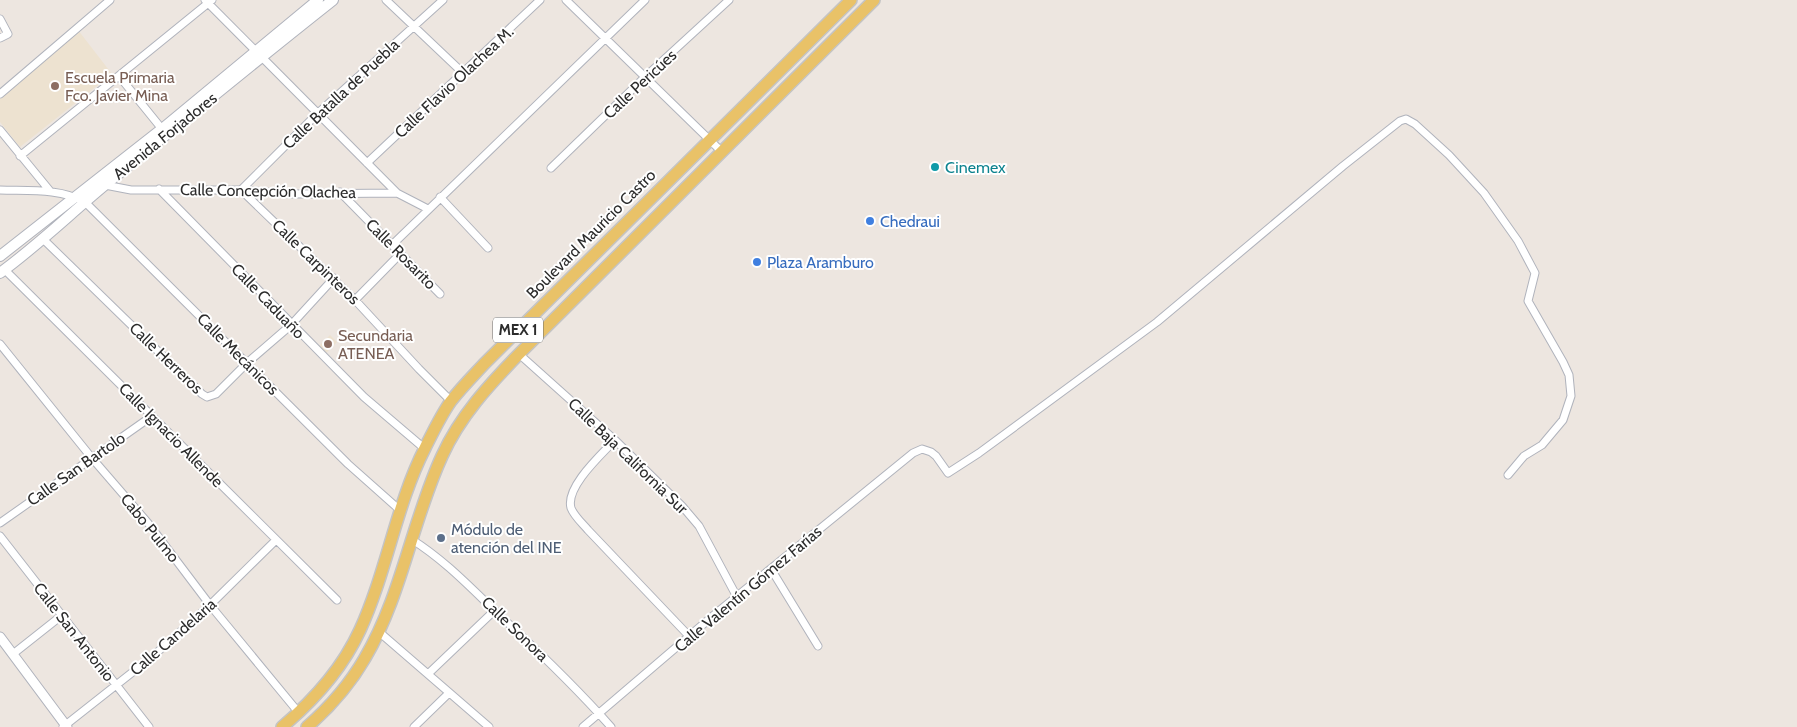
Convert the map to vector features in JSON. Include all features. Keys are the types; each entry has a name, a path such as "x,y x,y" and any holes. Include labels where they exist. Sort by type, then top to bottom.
{"main road":[{"name":"Avenida Forjadores","path":"1,252 105,185 259,54 318,0"},
{"name":"Avenida Forjadores","path":"2,272 43,239 81,199 162,128 333,0"},
{"name":"Boulevard Mauricio Castro","path":"282,727 299,713 322,687 359,631 375,594 400,511 425,449 451,401 484,364 851,0"},
{"name":"Boulevard Mauricio Castro","path":"307,727 333,702 350,682 366,657 395,590 426,494 442,454 470,408 492,381 874,0"},
{"path":"542,331 543,314 551,297"}],"street":[{"path":"0,94 110,0"},
{"path":"386,0 463,73"},
{"name":"Calle Batalla de Puebla","path":"241,190 318,113 443,0"},
{"name":"Calle Flavio Olachea M.","path":"367,163 540,0"},
{"path":"566,0 721,151"},
{"path":"392,245 645,0"},
{"name":"Calle Pericúes","path":"551,168 728,0"},
{"path":"20,156 209,1 397,193"},
{"path":"0,19 8,34 0,38"},
{"path":"119,76 162,128"},
{"name":"Calle Valentín Gómez Farías","path":"583,727 737,596 913,453 922,449 931,452 948,473 979,454 1157,322 1343,166 1400,121 1406,119 1415,124 1449,155 1484,193 1518,241 1535,273 1528,301 1563,362 1568,375 1571,396 1563,420 1542,445 1524,456 1508,474"},
{"path":"0,130 50,191"},
{"name":"Calle Concepción Olachea","path":"105,185 131,190 241,190 282,194 397,193 428,209"},
{"name":"Calle Caduaño","path":"159,189 364,397 425,449"},
{"path":"0,190 50,191 81,199"},
{"name":"Calle Carpinteros","path":"241,190 334,278 451,401"},
{"name":"Calle Rosarito","path":"340,192 440,294"},
{"path":"440,197 488,248"},
{"name":"Calle Mecánicos","path":"81,199 348,464 400,511"},
{"name":"Calle Herreros","path":"43,239 204,396 210,397 216,394 247,362 292,325 334,278"},
{"path":"355,300 400,254"},
{"name":"Calle Ignacio Allende","path":"2,272 152,416 337,600"},
{"name":"Cabo Pulmo","path":"0,344 91,457 148,523 210,605 299,713"},
{"name":"Calle Baja California Sur","path":"519,354 615,440 692,517 737,596"},
{"name":"Calle San Bartolo","path":"0,523 91,457 152,416"},
{"path":"615,440 584,474 573,490 570,502 575,515 689,636"},
{"name":"Calle San Antonio","path":"0,536 149,727"},
{"name":"Calle Sonora","path":"412,539 435,555 495,610 611,727"},
{"name":"Calle Candelaria","path":"65,726 153,656 210,605 276,540"},
{"path":"771,570 818,646"},
{"path":"428,674 495,610"},
{"path":"13,654 61,616"},
{"path":"378,631 489,727"},
{"path":"0,637 65,726"},
{"path":"414,727 449,693"}],"shaded area":[{"name":"Escuela Primaria Fco. Javier Mina","path":"78,30 112,74 20,147 0,122 0,99"},
{"name":"Secundaria ATENEA","path":"330,335 337,342 325,354 318,347"}],"place":[{"name":"Escuela Primaria Fco. Javier Mina","path":"55,86"},
{"name":"Cinemex","path":"935,167"},
{"name":"Chedraui","path":"870,221"},
{"name":"Plaza Aramburo","path":"757,262"},
{"name":"Secundaria ATENEA","path":"328,344"},
{"name":"Módulo de atención del INE","path":"441,538"}]}
